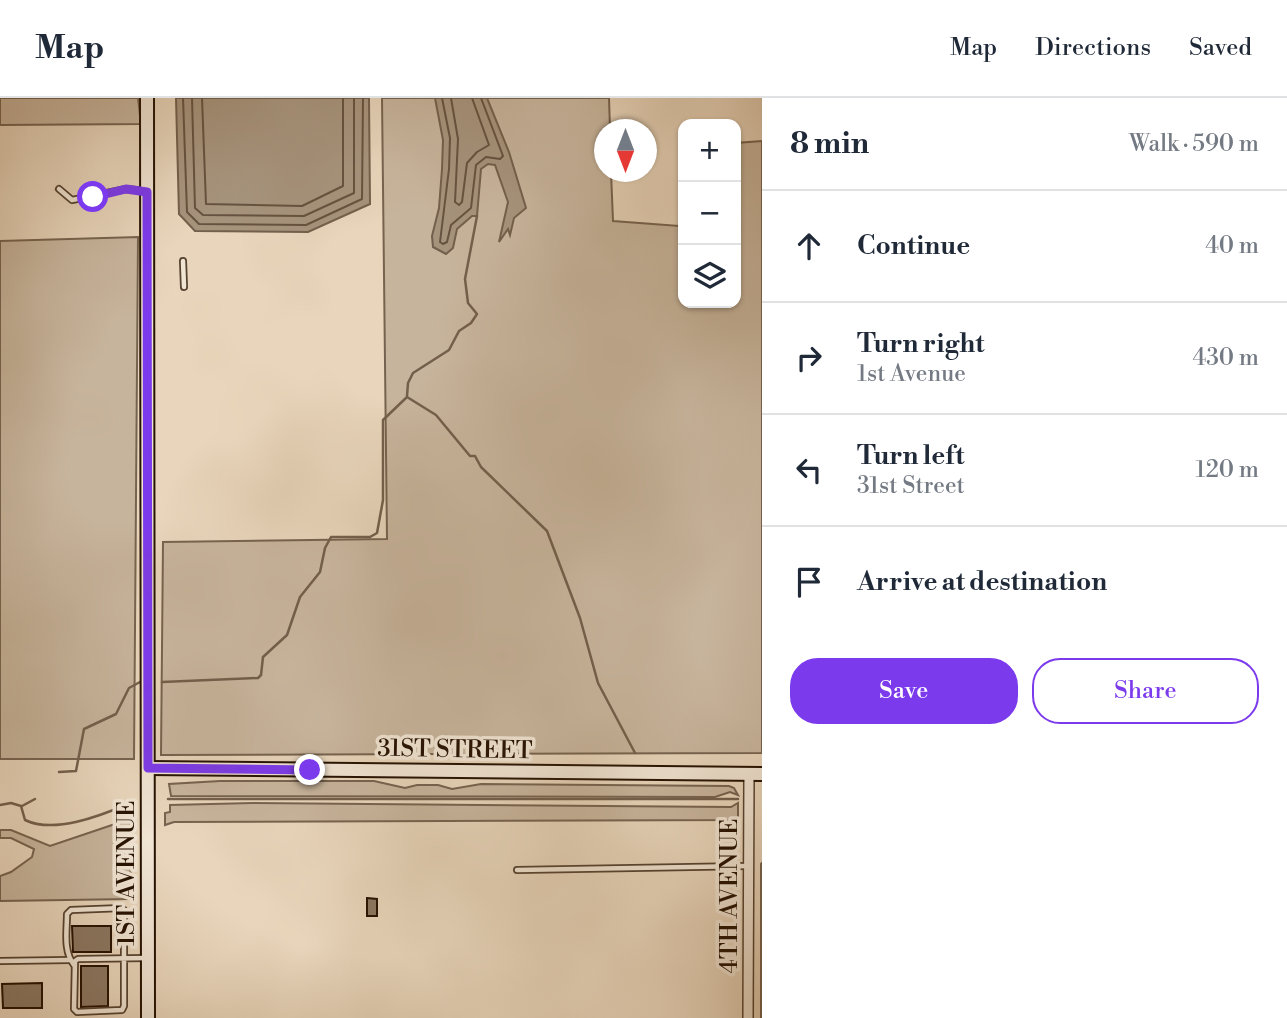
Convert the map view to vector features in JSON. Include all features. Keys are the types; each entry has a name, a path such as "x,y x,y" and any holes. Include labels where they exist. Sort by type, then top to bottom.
{"main road":[{"name":"1ST AVENUE","path":"147,98 148,1018"},
{"name":"31ST STREET","path":"148,768 756,774"}],"street":[{"name":"4TH AVENUE","path":"748,1018 749,866 756,774"}],"lane":[{"path":"59,189 72,200 126,189 147,192"},
{"path":"183,261 184,287"},
{"path":"517,870 749,866"},
{"path":"71,910 124,910 122,1010 77,1012 74,1009 72,963 67,946 67,914 71,910"},
{"path":"0,961 72,963 78,959 148,958"}],"shaded area":[{"path":"0,98 138,98 141,124 0,125"},
{"path":"382,98 609,98 610,119 594,119 594,182 611,182 613,221 678,226 678,308 741,308 741,143 762,141 762,753 161,755 163,542 387,539"},
{"path":"138,237 134,759 0,759 0,241"},
{"path":"220,781 374,781 405,788 438,785 452,789 481,784 729,786 734,788 738,795 730,792 715,797 171,796 169,784"},
{"path":"253,803 731,807 738,803 738,820 174,822 165,825 165,813 170,812 170,805"},
{"path":"130,819 131,899 0,901 0,876 11,872 32,857 34,849 11,838 0,838 0,830 11,830 50,846"},
{"path":"761,864 762,1018 761,1018"}],"water":[{"path":"176,98 369,98 370,204 308,232 195,231 179,214"},
{"path":"435,98 487,98 509,152 526,208 514,218 510,235 508,229 499,242 508,202 495,165 488,164 481,169 477,216 472,216 457,229 453,248 446,254 433,247 432,236 439,208 443,140"}],"building":[{"path":"367,898 377,899 377,916 367,916"},
{"path":"72,926 111,926 111,952 73,952"},
{"path":"81,966 108,966 108,1006 81,1007"},
{"path":"42,983 42,1008 3,1008 2,984"}],"waterway":[{"path":"407,396 408,383 413,373 449,350 459,331 471,323 477,314 468,303 465,279 477,216"},
{"path":"162,682 258,678 261,675 263,657 287,635 300,597 320,572 325,548 331,537 370,537 377,533 383,500 383,420 407,397 436,415 470,456 475,456 481,467 547,531 580,618 598,683 635,753"},
{"path":"59,772 76,771 84,729 116,714 129,688 140,682"},
{"path":"22,806 35,799"},
{"path":"168,799 738,799"},
{"path":"0,805 11,803 21,806 25,820 49,825 77,822 128,804"}],"route":[{"path":"93,197 126,189 147,192 148,768 310,770"}]}
